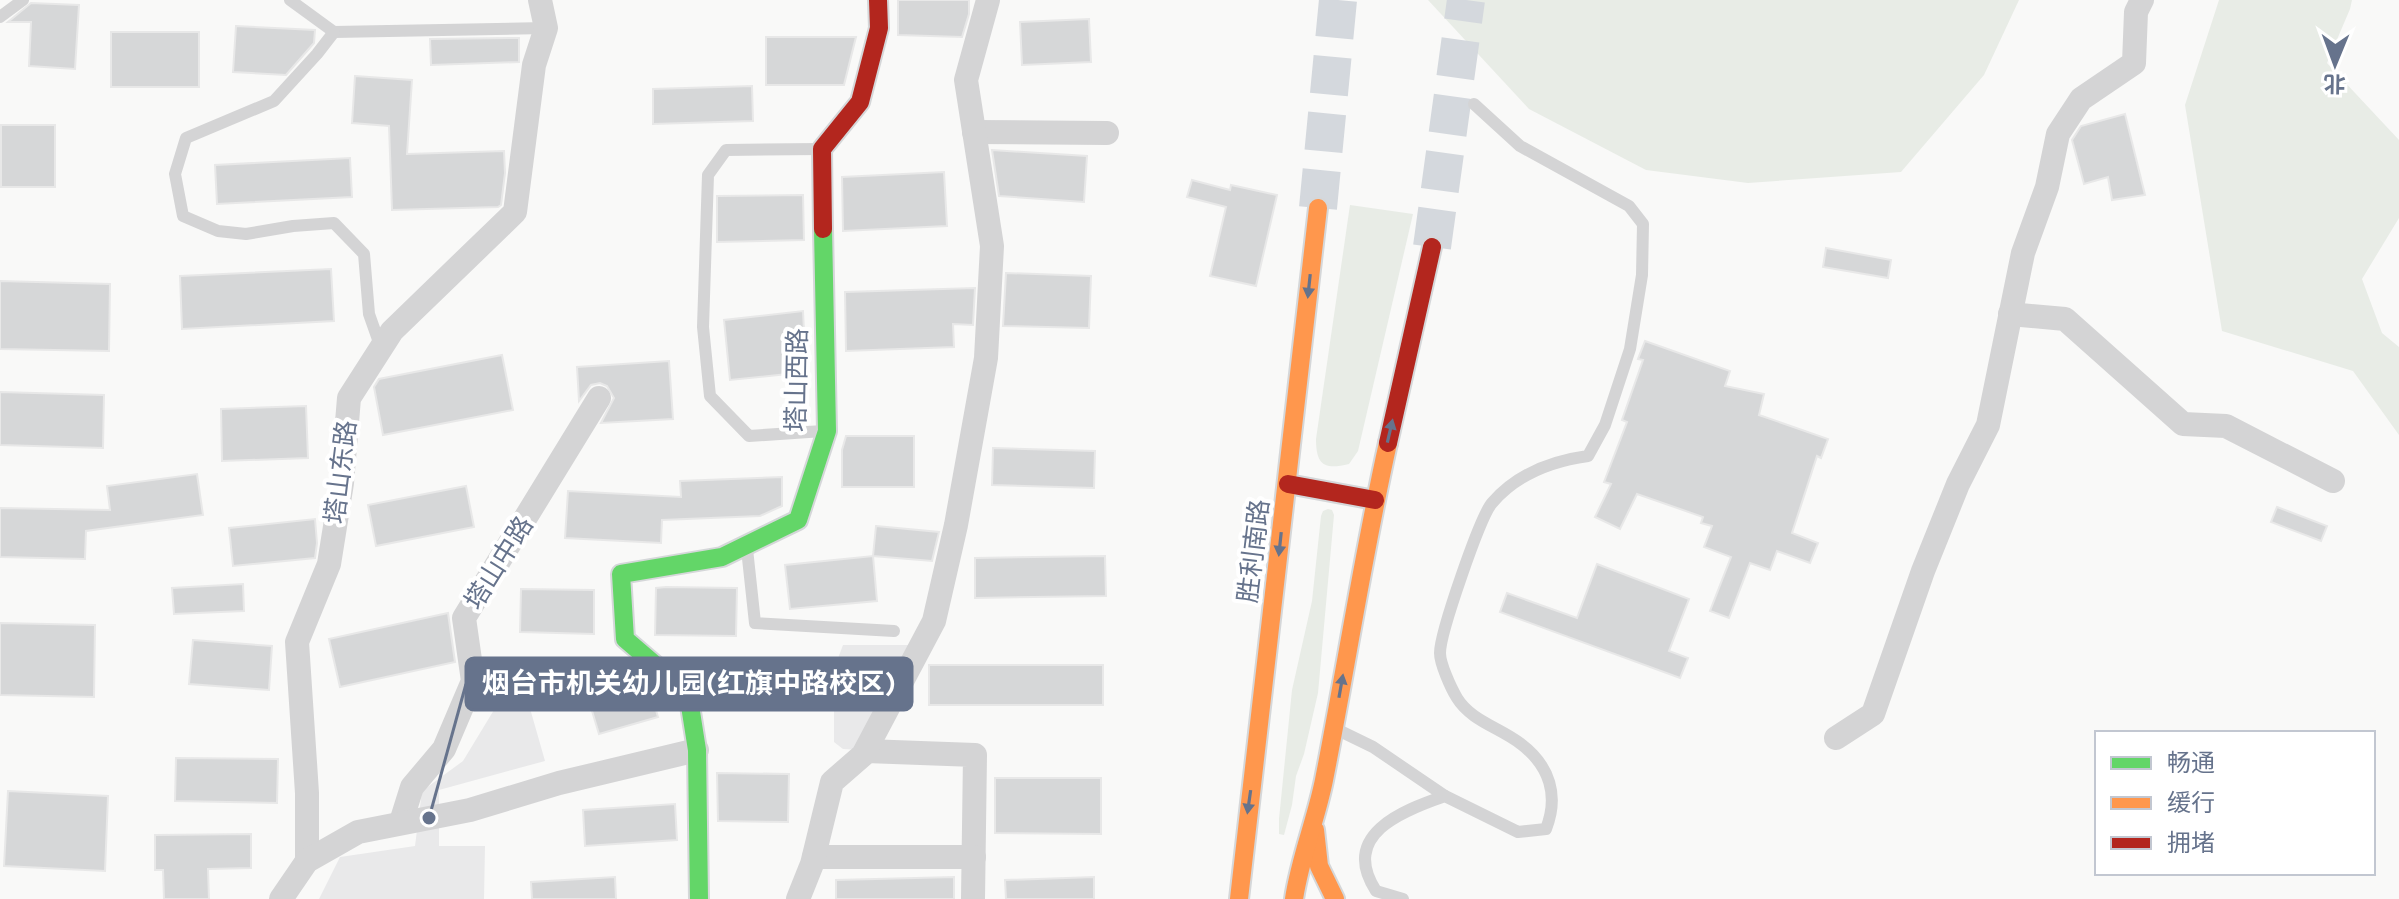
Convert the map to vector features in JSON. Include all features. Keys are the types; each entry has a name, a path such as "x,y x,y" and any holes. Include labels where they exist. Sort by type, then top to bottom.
{"main road":[{"path":"822,149 860,102 879,28 878,0"},
{"name":"塔山西路","path":"699,899 697,750 688,693 625,639 621,574 722,557 798,520 827,431 822,149"},
{"name":"胜利南路","path":"1232,894 1245,837 1318,208"},
{"path":"1294,899 1315,817 1375,500 1432,247"},
{"path":"1288,484 1375,500"},
{"path":"1315,817 1319,866 1335,899"}],"street":[{"name":"塔山东路","path":"307,861 307,793 297,642 329,564 342,483 349,398 392,331 515,212 534,65 546,28 540,0"},
{"path":"798,899 814,857 832,782 866,751 934,621 956,525 986,358 992,246 966,80 988,0"},
{"path":"1836,738 1873,714 1940,528 1988,425 2023,253 2047,187 2058,134 2081,99 2134,63 2136,12 2142,0"},
{"path":"974,132 1107,133"},
{"path":"2010,314 2065,319 2183,424 2226,426 2333,481"},
{"name":"塔山中路","path":"401,822 412,787 444,749 473,681 464,618 599,398"},
{"path":"281,899 307,861 358,832 470,810 559,783 697,750"},
{"path":"866,751 975,755 973,899"},
{"path":"814,857 974,857"}],"lane":[{"path":"0,17 23,0"},
{"path":"290,0 334,32 546,28"},
{"path":"334,32 274,101 186,138 175,174 183,216 218,231 246,234 334,223 364,254 369,314 381,348"},
{"path":"1333,728 1373,747 1445,796 1518,832 1546,829 1554,809 1548,773 1521,744 1490,727 1457,700 1440,655 1448,615 1490,505 1523,476 1559,460 1588,456 1605,425 1630,349 1642,275 1643,224 1629,206 1520,146 1474,104"},
{"path":"822,149 726,150 708,175 703,327 710,396 749,436 827,431"},
{"path":"747,545 755,623 894,631"},
{"path":"1403,899 1376,891 1369,881 1365,858 1369,839 1393,817 1445,796"}],"shaded area":[{"path":"1428,0 2019,0 1984,75 1901,172 1748,183 1646,170 1529,109"},
{"path":"2219,0 2352,0 2327,63 2399,140 2399,218 2362,279 2382,333 2399,347 2399,435 2353,371 2222,331 2185,105"},
{"path":"1350,205 1413,214 1358,451 1349,464 1328,466 1320,460 1316,439"},
{"path":"1328,509 1334,515 1318,693 1284,835 1279,834 1279,819 1292,690 1312,601 1321,516"},
{"path":"843,645 914,645 861,750 843,749 834,742 834,669"},
{"path":"527,698 545,761 439,790 439,846 485,846 484,899 319,899 340,857 415,846 422,791 463,761 500,700"}],"building":[{"path":"898,0 969,0 969,14 962,37 898,35"},
{"path":"31,3 79,5 75,69 29,66 31,22 8,22"},
{"path":"1089,19 1091,62 1022,65 1020,22"},
{"path":"236,26 315,30 314,43 286,75 233,72"},
{"path":"111,32 199,32 199,87 111,87"},
{"path":"766,37 856,37 844,85 766,85"},
{"path":"519,38 519,62 431,65 430,39"},
{"path":"355,76 412,80 407,154 504,151 501,205 392,210 389,126 352,123"},
{"path":"752,86 753,121 653,124 653,89"},
{"path":"2125,114 2145,195 2112,200 2108,177 2084,184 2072,140 2081,126"},
{"path":"1,125 55,125 55,187 1,187"},
{"path":"992,150 1087,156 1084,202 999,196"},
{"path":"350,158 352,197 217,204 215,165"},
{"path":"944,172 947,226 843,231 842,177"},
{"path":"1192,180 1230,190 1231,185 1277,195 1256,286 1210,276 1226,207 1187,197"},
{"path":"803,195 804,240 717,242 717,196"},
{"path":"1826,248 1891,260 1888,278 1823,267"},
{"path":"331,269 334,321 182,329 180,276"},
{"path":"1006,273 1091,276 1089,328 1003,326"},
{"path":"0,281 110,284 109,351 0,349"},
{"path":"975,288 973,325 953,324 954,347 846,351 845,292"},
{"path":"803,311 806,372 730,380 724,320"},
{"path":"1645,341 1730,371 1725,386 1764,394 1759,415 1828,439 1821,458 1817,456 1792,533 1818,543 1810,563 1777,551 1770,570 1750,563 1729,618 1710,611 1731,557 1704,547 1712,526 1701,523 1703,517 1637,494 1620,529 1595,517 1611,484 1604,482 1627,422 1622,420 1643,360 1638,359"},
{"path":"502,355 513,410 383,435 374,387 379,379"},
{"path":"669,361 673,419 601,423 614,398 607,386 600,383 591,385 579,401 577,367"},
{"path":"0,392 104,395 103,448 0,445"},
{"path":"306,406 308,458 222,461 221,409"},
{"path":"846,436 914,436 914,487 842,487 842,450"},
{"path":"993,448 1095,451 1094,488 992,485"},
{"path":"197,474 203,515 86,531 85,559 0,557 0,508 110,510 107,486"},
{"path":"782,477 782,506 760,516 662,520 661,543 565,538 568,491 681,497 680,481"},
{"path":"466,486 474,527 376,546 368,505"},
{"path":"2277,507 2327,526 2321,541 2271,522"},
{"path":"315,519 315,558 233,566 229,528"},
{"path":"876,526 939,532 932,561 873,556"},
{"path":"873,556 877,601 790,609 785,565"},
{"path":"1105,556 1106,596 975,598 975,558"},
{"path":"1597,564 1689,599 1669,651 1688,658 1680,678 1500,612 1507,593 1577,618"},
{"path":"243,584 244,611 174,614 172,588"},
{"path":"656,588 737,588 736,636 655,635"},
{"path":"521,589 594,590 594,634 520,632"},
{"path":"448,613 455,662 340,687 329,639"},
{"path":"0,623 95,625 94,697 0,695"},
{"path":"193,640 272,646 269,690 189,684"},
{"path":"929,665 1103,665 1103,705 929,705"},
{"path":"638,677 649,686 658,717 599,734 586,691"},
{"path":"176,758 278,759 277,803 175,801"},
{"path":"717,773 789,774 788,822 718,821"},
{"path":"995,778 1101,778 1101,834 995,833"},
{"path":"8,791 108,796 105,871 4,866"},
{"path":"675,804 677,840 585,846 583,810"},
{"path":"251,834 251,868 208,869 209,899 164,899 163,870 155,870 155,835"},
{"path":"615,877 616,899 532,899 531,882"},
{"path":"954,877 954,899 836,899 836,880"},
{"path":"1094,877 1094,899 1006,899 1005,880"}],"tunnel":[{"path":"1318,208 1338,0"},
{"path":"1432,247 1466,0"}],"traffic: fast":[{"path":"699,899 697,750 688,693 625,639 621,574 722,557 798,520 827,431 823,229"}],"traffic: slow":[{"path":"1239,899 1318,208"},
{"path":"1294,899 1324,780 1388,443"},
{"path":"1315,830 1319,866 1335,899"}],"traffic: jam":[{"path":"823,229 822,149 860,102 879,28 878,0"},
{"path":"1388,443 1432,247"},
{"path":"1288,484 1375,500"}],"place":[{"name":"烟台市机关幼儿园(红旗中路校区)","path":"429,818"}]}
